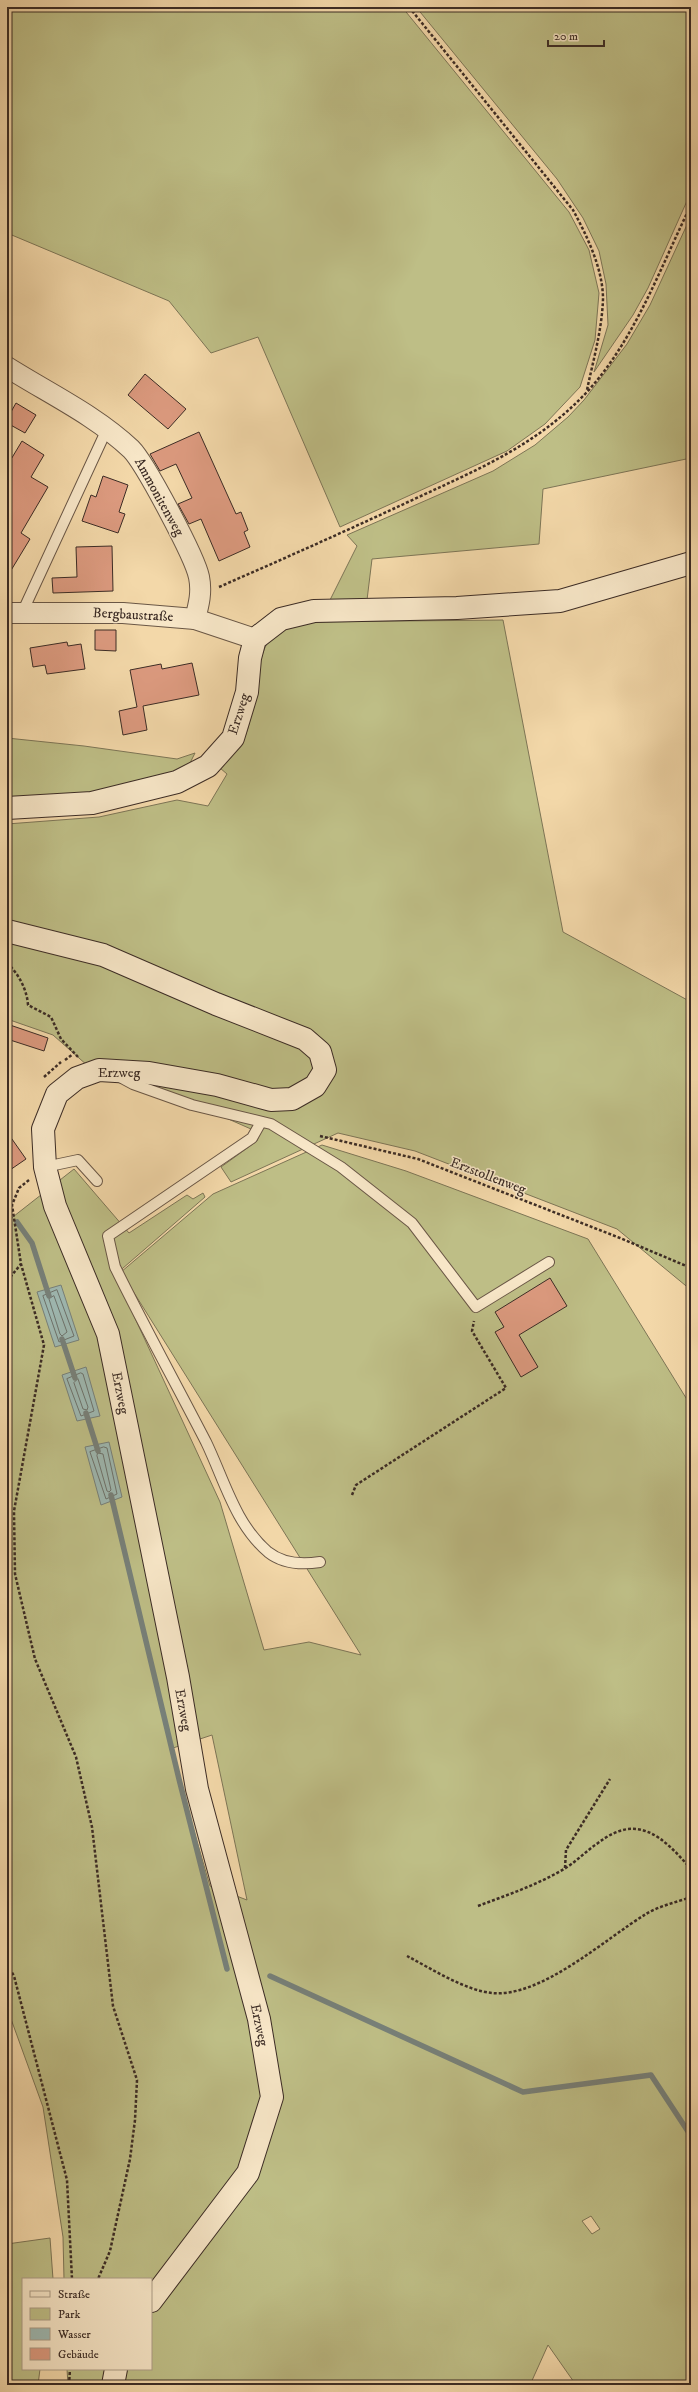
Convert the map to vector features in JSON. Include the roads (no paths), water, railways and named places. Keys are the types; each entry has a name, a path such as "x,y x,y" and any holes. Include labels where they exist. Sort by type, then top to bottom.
{"street":[{"name":"Ammonitenweg","path":"7,367 107,429 132,450 147,472 177,529 198,575 201,594 195,619"},
{"path":"255,639 281,619 314,611 457,608 560,601 691,563"},
{"name":"Bergbaustraße","path":"14,613 123,613 195,619 255,639"},
{"name":"Erzweg","path":"7,808 92,803 177,782 208,766 233,738 247,692 255,639"},
{"name":"Erzweg","path":"7,931 103,955 216,1004 305,1039 320,1052 325,1070 315,1086 292,1099 271,1100 210,1083 148,1072 99,1070 77,1078 57,1094 43,1129 45,1167 55,1206 108,1334 176,1670 197,1789 259,2019 272,2097 248,2173 152,2300"},
{"path":"113,2385 116,2370"}],"lane":[{"path":"14,613 107,429"},
{"path":"110,1071 133,1084 192,1105 270,1124 341,1167 412,1223 476,1307 549,1262"},
{"path":"261,1122 252,1138 108,1236 115,1268 206,1443 231,1499 249,1532 268,1552 285,1562 308,1564 320,1562"},
{"path":"45,1167 78,1160 97,1181"}],"water":[{"path":"61,1285 79,1340 55,1347 37,1292"},
{"path":"86,1367 100,1416 77,1421 62,1375"},
{"path":"109,1442 122,1497 101,1505 85,1447"}],"waterway":[{"path":"17,1222 32,1243 49,1296"},
{"path":"62,1339 75,1378"},
{"path":"86,1413 98,1451"},
{"path":"111,1495 179,1779 227,1969"},
{"path":"270,1976 523,2092 651,2075 691,2136"}]}
